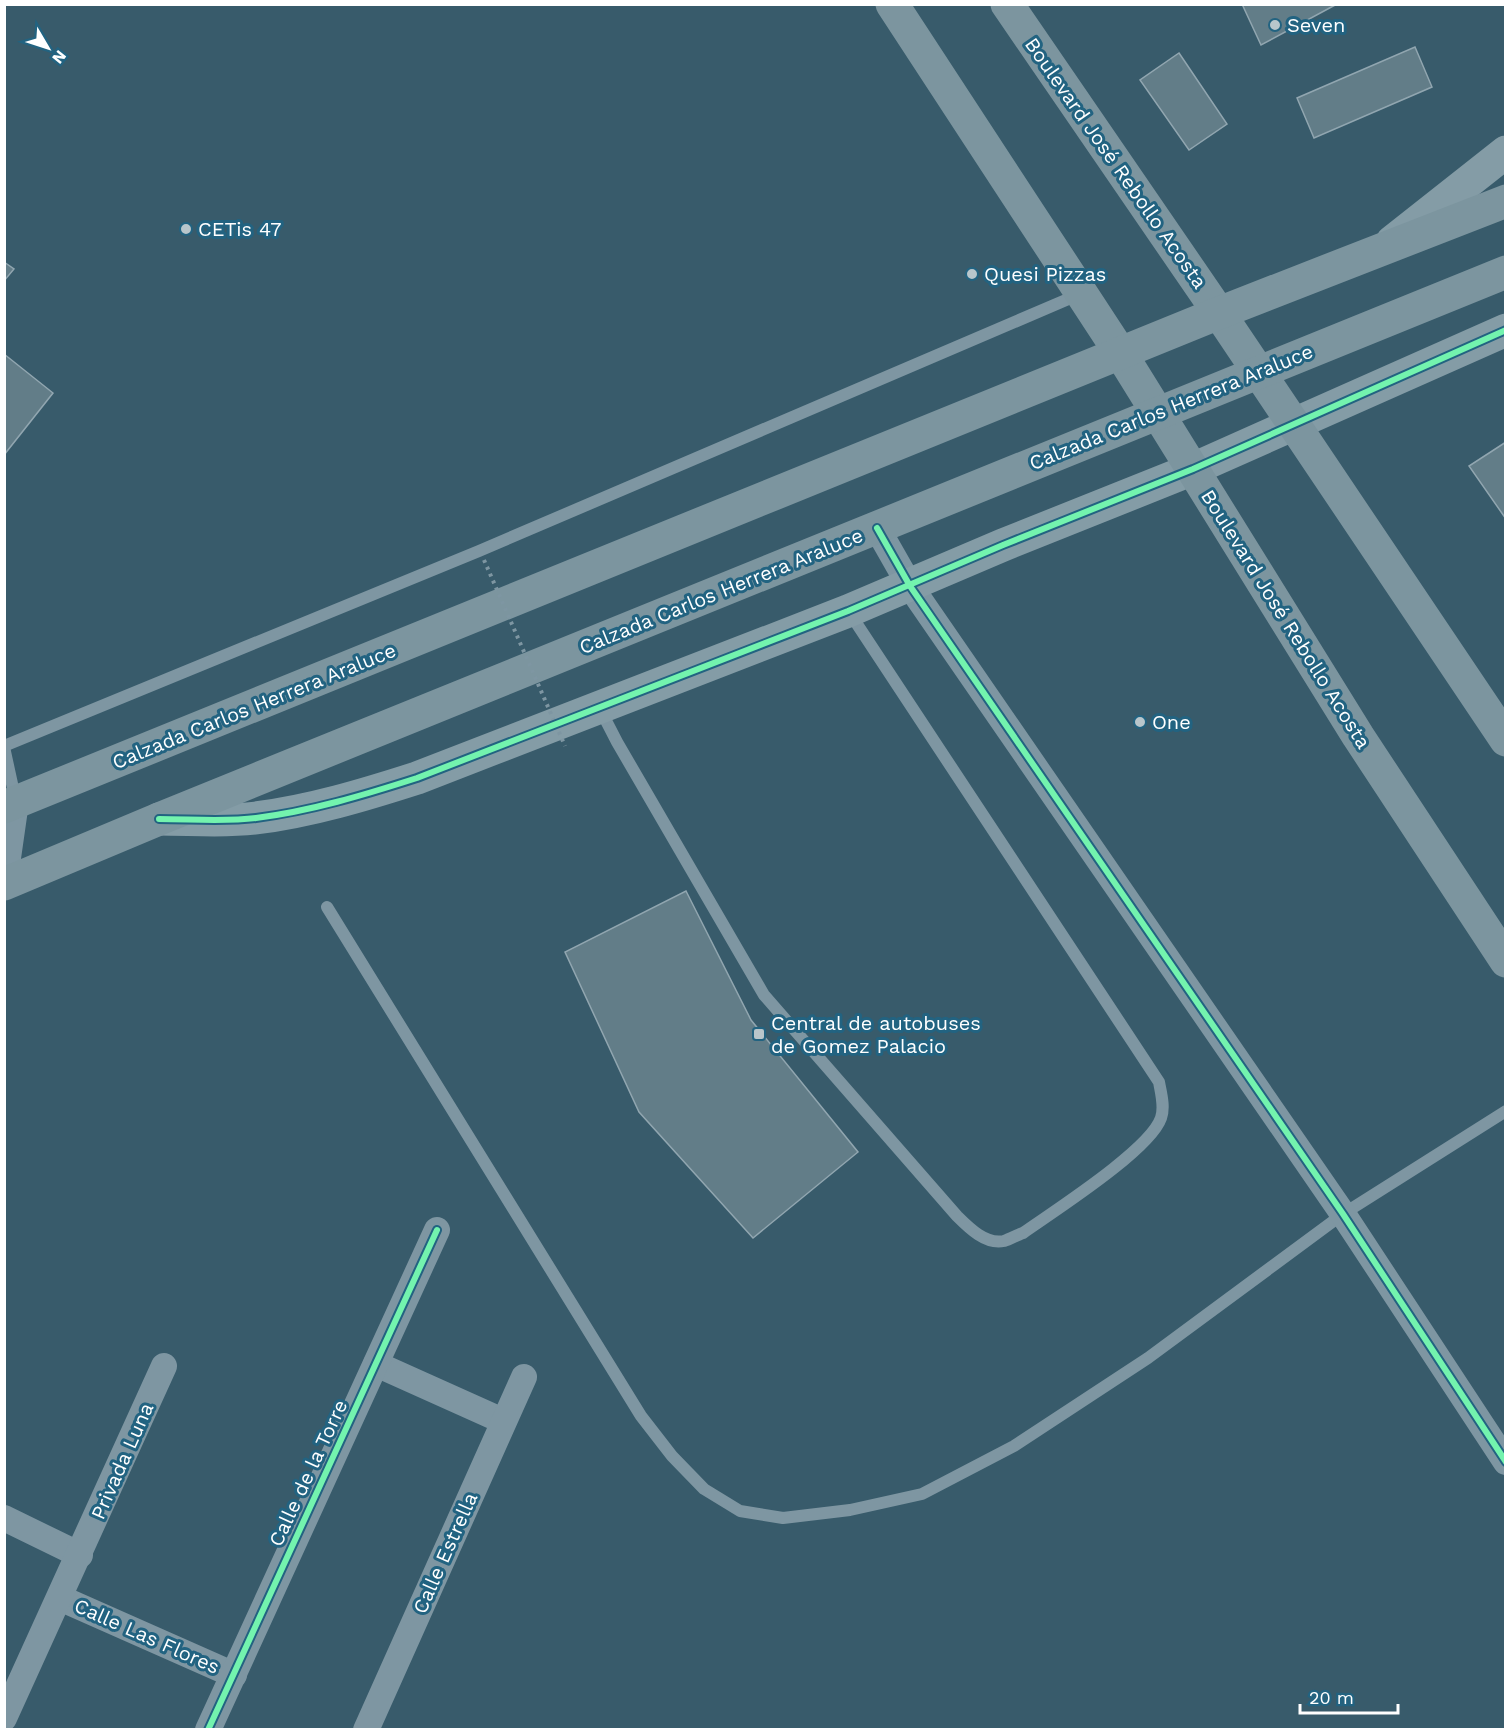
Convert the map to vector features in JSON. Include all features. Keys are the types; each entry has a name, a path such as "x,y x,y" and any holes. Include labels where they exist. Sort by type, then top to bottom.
{"main road":[{"name":"Boulevard José Rebollo Acosta","path":"892,4 1158,412 1358,736 1506,961"},
{"name":"Boulevard José Rebollo Acosta","path":"1007,4 1219,313 1506,740"},
{"name":"Calzada Carlos Herrera Araluce","path":"10,805 1219,313 1506,201"},
{"name":"Calzada Carlos Herrera Araluce","path":"5,884 159,819 1506,272"}],"street":[{"path":"1382,250 1506,152"},
{"path":"159,819 254,818 311,808 368,794 417,778 910,586 1004,545 1193,469 1506,330"},
{"path":"877,528 910,586 1343,1214 1506,1462"},
{"path":"5,884 10,805"},
{"name":"Calle de la Torre","path":"208,1730 438,1230"},
{"path":"376,1364 503,1421"},
{"name":"Privada Luna","path":"4,1718 164,1366"},
{"name":"Calle Estrella","path":"366,1730 524,1377"},
{"path":"4,1518 80,1555"},
{"name":"Calle Las Flores","path":"60,1598 234,1675"}],"lane":[{"path":"10,805 4,746 479,551 1081,294"},
{"path":"600,708 617,742 764,995 957,1216 986,1239 1003,1241 1023,1233 1133,1153 1150,1137 1162,1118 1159,1082 848,611"},
{"path":"327,907 641,1416 672,1456 704,1489 740,1511 783,1518 850,1510 922,1494 1014,1446 1148,1358 1343,1214 1506,1111"}],"path":[{"path":"484,560 565,746"}],"building":[{"name":"Seven","path":"1242,4 1337,4 1261,45"},
{"path":"1415,47 1432,87 1314,138 1297,98"},
{"path":"1179,53 1227,124 1189,150 1140,80"},
{"path":"4,262 14,269 4,281"},
{"path":"4,354 53,393 4,455"},
{"path":"1506,442 1506,519 1469,466"},
{"path":"686,891 751,1020 858,1152 753,1238 639,1112 565,952"}],"cycle path":[{"path":"159,819 232,820 277,815 337,802 417,778 848,611 1003,545 1193,469 1506,330"},
{"path":"877,528 910,586 1343,1214 1506,1462"},
{"path":"208,1730 437,1230"}],"place":[{"name":"Seven","path":"1275,25"},
{"name":"CETis 47","path":"186,229"},
{"name":"Quesi Pizzas","path":"972,274"},
{"name":"One","path":"1140,722"},
{"name":"Central de autobuses de Gomez Palacio","path":"759,1034"}]}
